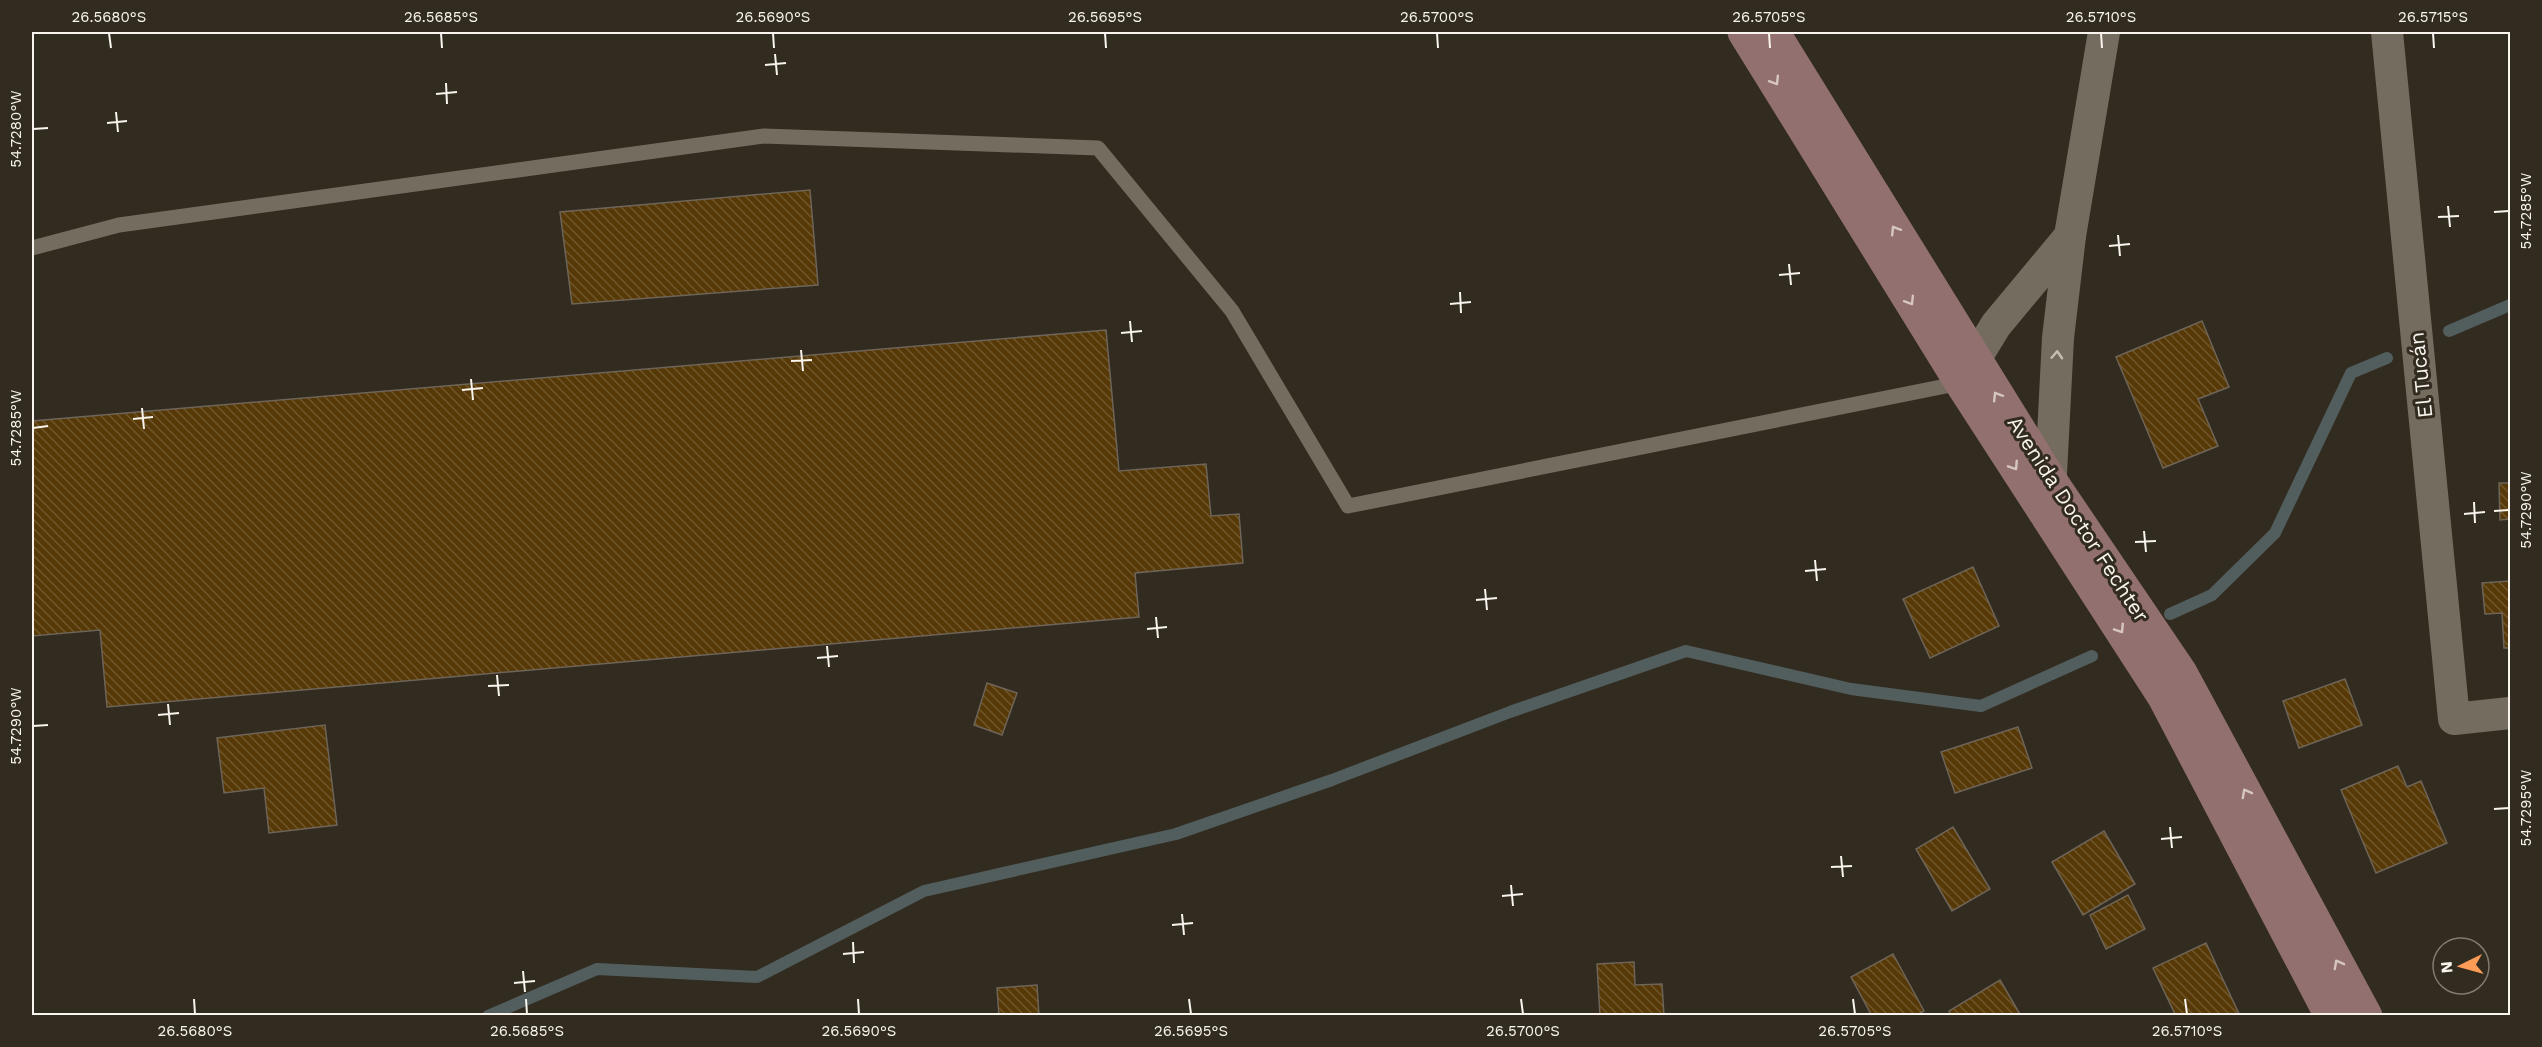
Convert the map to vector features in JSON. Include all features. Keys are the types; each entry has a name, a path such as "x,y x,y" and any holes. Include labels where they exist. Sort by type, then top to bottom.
{"main road":[{"name":"Avenida Doctor Fechter","path":"1744,32 1968,371 2051,481 2181,673 2366,1016"},
{"name":"Avenida Doctor Fechter","path":"1773,32 1968,371 2048,518 2164,697 2331,1016"}],"street":[{"path":"2048,518 2058,338 2070,236 2104,32"},
{"name":"El Tucán","path":"2388,32 2454,719 2511,713"},
{"path":"1968,371 1996,325 2070,236"}],"lane":[{"path":"32,248 119,225 764,136 1098,148 1232,311 1348,506 1968,371"}],"building":[{"path":"810,190 818,285 572,304 560,212"},
{"path":"2202,321 2229,387 2198,399 2218,446 2163,468 2116,357"},
{"path":"1106,330 1119,471 1206,464 1211,516 1239,514 1243,563 1135,573 1139,617 107,707 100,630 32,636 32,421"},
{"path":"2499,483 2510,483 2510,519 2500,520"},
{"path":"1973,567 1999,626 1930,658 1903,599"},
{"path":"2510,581 2510,648 2504,648 2502,613 2485,614 2482,583"},
{"path":"2345,679 2362,725 2299,748 2283,701"},
{"path":"987,683 1017,693 1002,735 974,725"},
{"path":"325,725 337,825 269,833 264,788 224,793 217,738"},
{"path":"2018,727 2032,768 1955,793 1941,752"},
{"path":"2398,766 2407,787 2421,781 2447,843 2376,873 2341,790"},
{"path":"1953,827 1990,889 1952,911 1916,849"},
{"path":"2104,831 2135,884 2083,915 2052,862"},
{"path":"2128,895 2145,929 2106,949 2090,915"},
{"path":"2206,943 2240,1016 2176,1016 2153,968"},
{"path":"1893,954 1924,1011 1915,1016 1872,1016 1851,977"},
{"path":"1634,962 1635,985 1662,984 1664,1016 1600,1016 1597,964"},
{"path":"2000,980 2021,1016 1951,1016 1949,1011"},
{"path":"1037,985 1039,1016 999,1016 997,988"}],"waterway":[{"path":"2449,331 2510,305"},
{"path":"2170,614 2212,595 2275,533 2351,373 2387,358"},
{"path":"488,1016 597,969 757,977 924,891 1176,834 1332,780 1510,712 1686,651 1851,689 1981,706 2092,656"}]}
